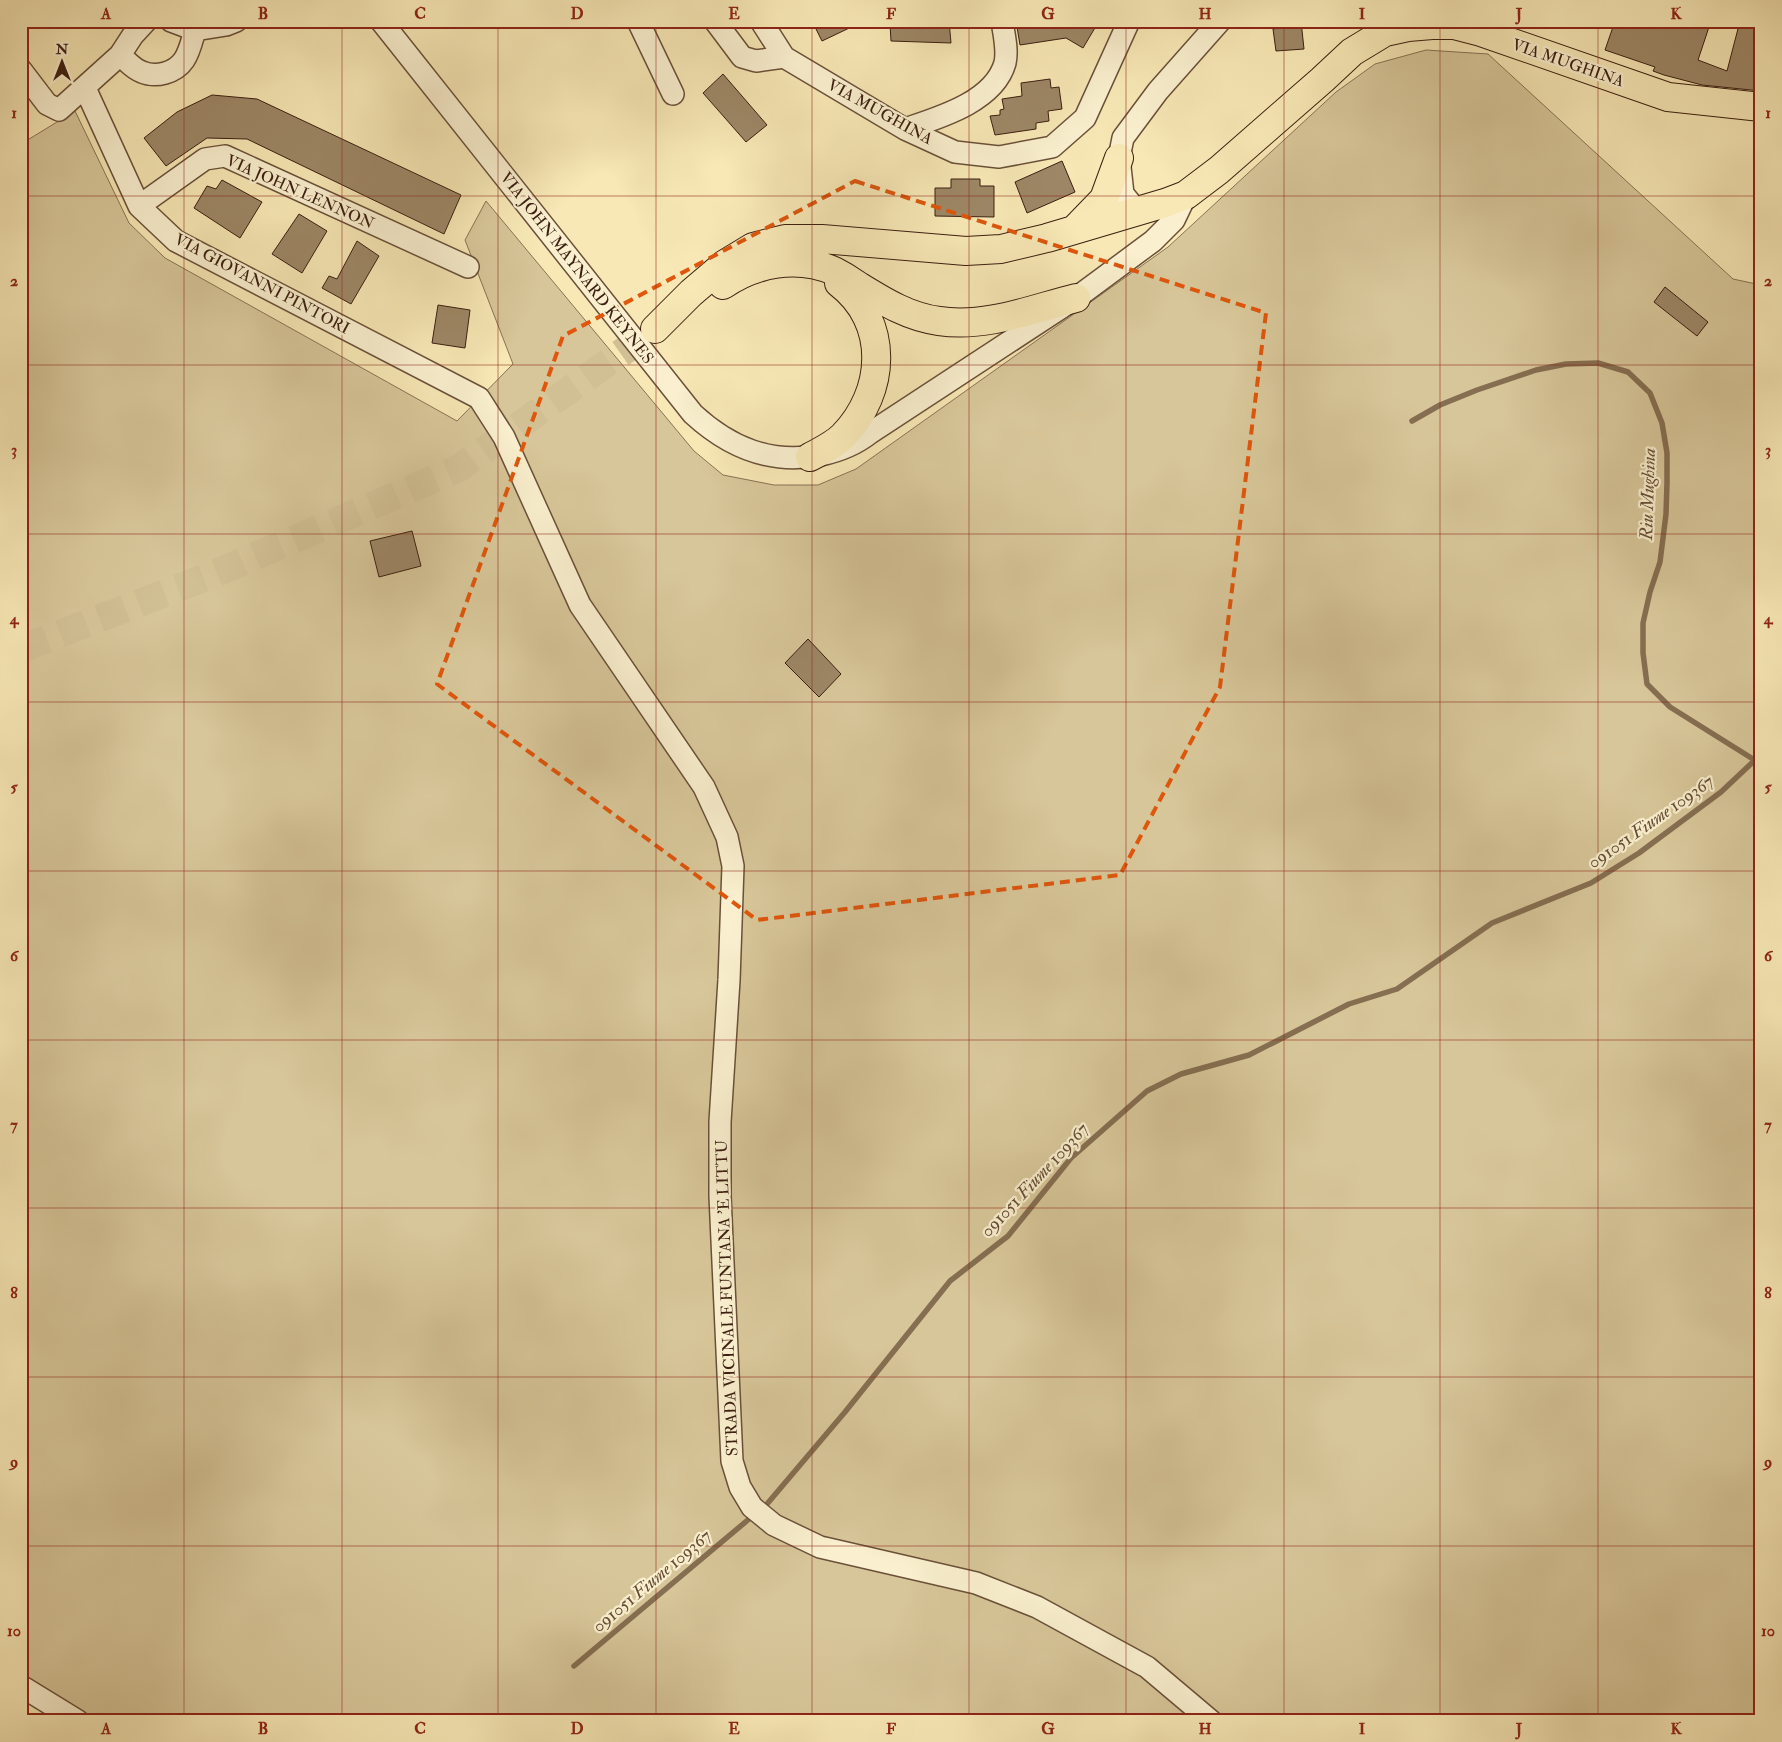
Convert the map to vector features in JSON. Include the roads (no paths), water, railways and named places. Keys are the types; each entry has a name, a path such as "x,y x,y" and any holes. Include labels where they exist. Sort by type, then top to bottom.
{"main road":[{"name":"VIA MUGHINA","path":"787,262 755,268 732,279 655,329 691,293 725,264 753,247 785,239 822,239 966,251 1001,249 1137,211 1186,195 1219,170 1352,52 1386,32 1408,27 1454,25 1481,32 1668,97 1761,107"},
{"path":"1075,229 1104,199 1119,158"},
{"path":"787,262 819,272 832,278 847,289 857,300 866,316 873,331 876,347 877,364 874,380 868,397 853,424 842,437 810,457"},
{"path":"787,262 814,264 835,271 888,304 912,316 941,322 974,322 1003,318 1076,298"}],"street":[{"path":"21,70 47,104 59,110 120,55 133,35 146,21"},
{"path":"171,21 194,30 226,25 236,21"},
{"name":"VIA JOHN MAYNARD KEYNES","path":"381,21 693,414 708,428 723,437 754,452 776,457 794,459 810,457 835,452 858,443 870,433 1076,298 1153,242 1174,220 1186,195"},
{"path":"638,21 673,94"},
{"path":"715,21 742,57 756,61 784,56"},
{"name":"VIA MUGHINA","path":"761,21 784,56 905,129 955,152 999,157 1052,147 1085,118 1129,21"},
{"path":"905,129 941,117 972,102 995,82 1004,65 1006,50 1002,21"},
{"path":"1137,211 1123,194 1119,158 1123,138 1158,91 1220,21"},
{"path":"120,55 141,72 154,75 165,73 173,70 184,60 194,30"},
{"name":"VIA GIOVANNI PINTORI","path":"85,88 139,206 176,242 479,398"},
{"name":"VIA JOHN LENNON","path":"139,206 205,159 225,156 468,267"},
{"name":"STRADA VICINALE FUNTANA 'E LITTU","path":"479,398 504,437 580,604 704,786 728,837 733,866 729,980 720,1122 720,1196 732,1461 740,1487 752,1507 774,1525 820,1547 976,1583 1037,1607 1148,1667 1210,1721"},
{"path":"21,1686 78,1721"}],"waterway":[{"name":"Riu Mughina","path":"1412,421 1440,405 1477,390 1536,370 1566,364 1598,363 1628,372 1650,393 1662,423 1667,453 1667,483 1666,514 1660,562 1650,592 1643,623 1643,653 1647,684 1670,707 1761,764"},
{"name":"091051 Fiume 109367","path":"767,1504 845,1412 950,1281 1008,1236 1071,1158 1147,1091 1181,1074 1249,1055 1349,1004 1397,989 1492,923 1591,883 1639,853 1721,792 1755,760"},
{"name":"091051 Fiume 109367","path":"574,1666 749,1519"}],"tunnel":[{"path":"21,649 214,574 459,468 655,329"}]}
